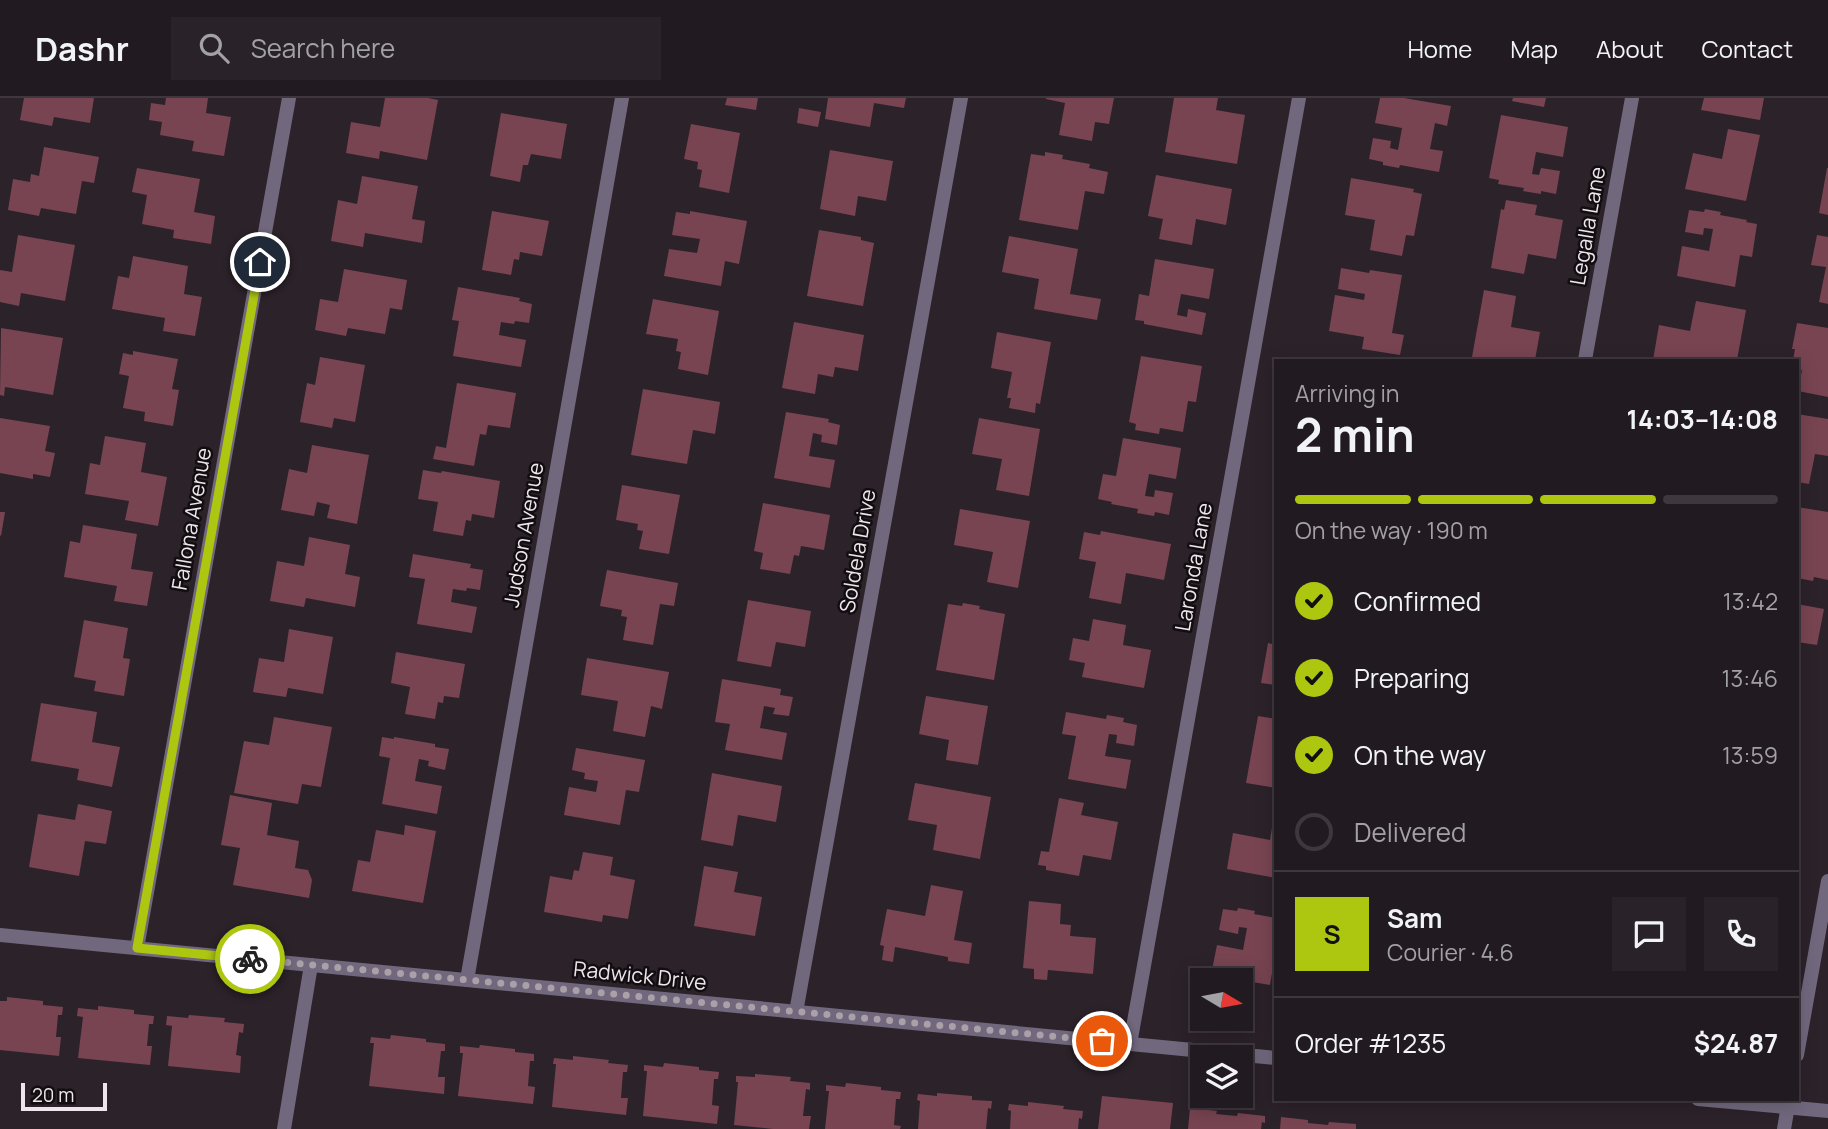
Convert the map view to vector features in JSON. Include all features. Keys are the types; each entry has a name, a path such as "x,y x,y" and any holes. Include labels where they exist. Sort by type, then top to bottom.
{"street":[{"name":"Fallona Avenue","path":"137,948 289,98"},
{"name":"Judson Avenue","path":"467,980 622,98"},
{"name":"Soldela Drive","path":"796,1012 961,98"},
{"name":"Laronda Lane","path":"1130,1044 1299,98"},
{"name":"Legalla Lane","path":"1585,359 1632,98"},
{"path":"1799,1044 1828,881"},
{"name":"Radwick Drive","path":"0,935 1274,1058"},
{"path":"284,1129 311,965"},
{"path":"1744,1101 1789,1103 1828,1111"},
{"path":"1784,1129 1789,1103"}],"building":[{"path":"24,98 94,98 90,123 54,117 52,126 20,120"},
{"path":"166,98 208,98 206,113 231,117 224,156 192,151 194,141 160,135 162,122 149,120 151,103 165,105"},
{"path":"385,98 438,100 427,160 380,151 379,159 346,153 351,122 380,127"},
{"path":"727,98 758,98 756,110 725,105"},
{"path":"828,98 906,98 904,108 874,103 870,127 825,119"},
{"path":"1046,98 1114,98 1109,124 1095,122 1092,141 1059,135 1065,103"},
{"path":"1174,98 1218,98 1216,110 1245,115 1237,164 1165,152"},
{"path":"1380,98 1404,98 1451,106 1447,126 1435,123 1430,149 1443,151 1439,172 1400,165 1399,168 1369,159 1373,138 1391,141 1390,148 1398,150 1402,128 1375,123"},
{"path":"1513,98 1546,98 1544,107 1512,101"},
{"path":"1704,98 1764,98 1760,120 1701,110"},
{"path":"799,108 821,112 818,127 797,123"},
{"path":"501,113 567,124 561,159 531,154 528,165 523,165 520,182 490,176"},
{"path":"1501,115 1568,127 1563,157 1536,152 1532,174 1539,175 1541,168 1560,171 1556,194 1523,191 1524,188 1498,184 1499,180 1489,178"},
{"path":"691,124 740,133 729,193 699,187 702,170 697,169 698,162 684,159"},
{"path":"1728,129 1760,135 1746,201 1685,189 1693,153 1722,159"},
{"path":"44,147 99,157 94,183 82,181 76,214 41,208 39,216 8,210 13,179 30,182 31,174 39,176"},
{"path":"830,150 893,161 886,201 858,196 855,216 820,209"},
{"path":"1045,152 1063,155 1062,159 1090,164 1089,168 1108,172 1104,194 1085,191 1078,230 1019,220 1031,154 1045,156"},
{"path":"137,168 200,179 194,212 215,216 211,244 173,238 174,230 142,224 147,195 132,192"},
{"path":"1828,168 1828,215 1819,213"},
{"path":"1156,175 1232,189 1226,225 1196,219 1192,245 1159,239 1163,219 1148,216"},
{"path":"362,176 418,186 412,219 425,221 422,243 365,233 363,247 331,241 338,200 357,204"},
{"path":"1351,178 1414,189 1413,192 1422,194 1414,236 1406,235 1402,256 1370,250 1375,220 1345,215"},
{"path":"1506,200 1537,205 1535,215 1563,220 1556,259 1528,254 1524,274 1491,268 1501,209 1504,210"},
{"path":"1705,209 1757,224 1752,257 1740,255 1735,287 1677,276 1682,246 1709,251 1713,229 1704,228 1703,235 1685,232 1689,210 1704,212"},
{"path":"492,211 549,221 542,256 520,252 519,260 514,259 511,275 482,270"},
{"path":"690,211 747,221 739,264 725,261 721,286 664,276 669,249 697,253 700,239 672,235 676,212 690,214"},
{"path":"819,230 861,237 861,240 874,243 863,306 807,296"},
{"path":"18,235 75,245 65,301 21,293 19,306 0,302 0,270 12,272"},
{"path":"1817,235 1828,237 1828,304 1819,302 1826,267 1811,265"},
{"path":"1009,236 1078,249 1070,294 1101,299 1097,320 1034,309 1039,279 1002,272"},
{"path":"133,256 188,266 184,294 202,297 195,336 163,331 165,318 112,309 118,276 129,278"},
{"path":"1155,259 1214,269 1209,299 1181,294 1177,315 1187,317 1188,309 1206,313 1202,335 1135,320 1139,294 1149,296"},
{"path":"1341,268 1402,275 1392,333 1404,335 1400,355 1362,349 1364,337 1329,331 1335,295 1364,300 1365,294 1338,289"},
{"path":"344,269 407,280 402,310 390,308 385,334 348,328 346,336 315,330 320,299 338,302"},
{"path":"458,287 520,298 519,301 532,304 529,323 501,322 499,335 526,340 521,367 453,356 459,321 452,320"},
{"path":"1484,290 1516,296 1511,327 1540,332 1535,359 1472,357"},
{"path":"653,299 719,311 708,375 678,369 681,352 676,351 678,339 646,334"},
{"path":"1696,301 1746,310 1737,359 1653,359 1659,325 1690,331"},
{"path":"794,322 864,335 858,371 835,367 833,377 818,374 815,394 782,388"},
{"path":"1797,323 1828,328 1828,397 1799,391 1802,370 1799,369 1799,359 1793,359 1795,349 1792,349"},
{"path":"1,328 63,338 53,395 5,387 4,396 0,395"},
{"path":"997,332 1051,342 1040,404 1036,403 1035,413 1009,408 1011,398 1007,398 1012,372 991,368"},
{"path":"133,351 178,359 172,389 179,390 173,426 144,421 145,412 123,408 129,376 119,374 123,353 133,355"},
{"path":"1141,356 1202,366 1196,402 1188,401 1183,432 1160,428 1159,434 1135,430 1136,424 1129,422"},
{"path":"320,357 365,365 355,422 334,418 332,428 300,422 307,383 315,385"},
{"path":"457,383 516,393 510,428 488,425 486,435 480,434 474,466 433,459 436,446 446,448"},
{"path":"643,389 720,402 715,434 693,430 687,464 631,455"},
{"path":"786,412 829,419 828,422 840,425 837,445 821,442 822,435 813,433 809,456 835,460 830,488 774,478"},
{"path":"1799,414 1828,419 1828,456 1815,454 1809,484 1799,482"},
{"path":"0,418 50,426 45,451 55,453 50,477 33,474 33,479 0,473"},
{"path":"979,418 1040,429 1029,496 996,490 1002,459 972,454"},
{"path":"105,436 146,443 141,472 167,477 158,526 125,520 129,501 85,494 90,463 100,465"},
{"path":"1123,438 1181,448 1176,479 1149,474 1145,496 1154,497 1155,490 1173,493 1169,515 1155,512 1154,516 1137,513 1138,509 1098,499 1103,474 1116,476"},
{"path":"312,445 369,455 357,524 327,518 330,505 317,502 314,516 281,510 289,469 307,473"},
{"path":"423,470 500,481 494,518 472,514 471,521 466,520 463,536 433,531 438,502 418,499"},
{"path":"622,485 680,495 669,554 639,549 643,531 637,530 638,524 616,520"},
{"path":"763,503 830,515 824,550 801,546 799,556 794,555 790,574 760,569 763,553 754,551"},
{"path":"1799,507 1828,512 1828,580 1814,577 1813,581 1799,578"},
{"path":"960,509 1030,521 1018,588 987,582 993,552 954,545"},
{"path":"0,512 5,512 1,536 0,535"},
{"path":"83,525 137,534 131,569 153,572 147,606 114,601 117,586 64,577 70,541 80,543"},
{"path":"1101,531 1171,544 1164,580 1126,573 1121,604 1089,598 1096,562 1079,559 1084,532 1100,535"},
{"path":"309,537 350,545 345,574 360,577 355,607 306,598 304,607 270,601 277,561 304,566"},
{"path":"413,554 471,564 470,568 483,570 480,590 453,589 451,602 477,607 472,633 417,624 425,579 409,577"},
{"path":"607,570 678,583 674,606 660,604 653,645 623,640 627,617 621,616 622,610 600,606"},
{"path":"748,600 811,611 805,647 776,642 771,667 737,661"},
{"path":"963,603 1005,614 994,680 936,670 948,604 962,606"},
{"path":"1799,604 1824,609 1817,645 1799,642"},
{"path":"1093,619 1126,625 1123,645 1151,650 1144,688 1082,677 1085,663 1069,660 1073,638 1089,641"},
{"path":"84,620 128,628 123,658 130,659 124,696 94,691 96,681 74,677"},
{"path":"289,629 333,637 323,694 288,688 286,697 253,692 259,658 284,662"},
{"path":"1268,643 1274,644 1274,685 1261,683"},
{"path":"396,652 465,664 459,698 444,696 443,703 438,702 435,719 405,714 410,687 391,683"},
{"path":"587,658 669,672 662,709 651,706 645,737 613,731 618,701 581,695"},
{"path":"722,679 781,689 780,695 793,697 789,716 773,714 775,708 764,706 760,728 787,733 782,760 725,750 730,724 715,722"},
{"path":"926,696 988,706 978,765 946,760 949,740 919,734"},
{"path":"41,703 97,712 92,742 120,747 112,787 77,780 79,769 31,761"},
{"path":"1066,712 1106,719 1107,715 1124,718 1123,722 1137,725 1134,746 1116,743 1117,735 1109,734 1105,756 1131,760 1126,789 1068,779 1076,736 1062,734"},
{"path":"1258,716 1274,719 1274,788 1246,783"},
{"path":"274,717 332,727 321,787 302,784 298,804 234,793 244,741 269,745"},
{"path":"382,737 435,744 435,747 449,749 445,770 428,766 429,761 419,759 415,781 442,786 437,814 382,804 390,758 379,756"},
{"path":"576,748 645,760 639,792 626,790 620,825 564,815 569,787 596,792 598,781 584,779 585,773 572,770"},
{"path":"712,773 782,786 776,822 738,815 733,846 701,840"},
{"path":"915,783 991,797 980,859 933,850 937,825 908,820"},
{"path":"230,795 272,803 267,835 299,841 295,868 308,870 312,880 309,898 233,885 240,848 221,845"},
{"path":"1059,798 1084,803 1081,815 1118,822 1111,860 1083,855 1079,876 1046,870 1046,866 1038,865 1041,851 1049,852"},
{"path":"78,804 112,811 106,844 85,841 79,876 29,867 38,814 75,820"},
{"path":"1274,815 1274,878 1227,869 1233,833 1270,840"},
{"path":"405,825 436,831 423,903 352,891 358,860 370,862 376,830 404,835"},
{"path":"583,852 613,857 610,875 635,880 628,919 603,915 602,922 544,912 550,876 572,880 574,870 579,871"},
{"path":"704,866 738,872 734,892 762,897 755,936 694,926"},
{"path":"931,885 963,891 954,940 972,943 969,964 948,961 948,957 895,947 893,962 882,960 884,946 880,945 887,909 925,916"},
{"path":"1029,901 1061,904 1060,924 1071,925 1070,936 1096,938 1093,974 1048,970 1047,980 1034,979 1034,969 1023,968"},
{"path":"1238,908 1274,918 1274,962 1270,985 1253,982 1253,968 1212,968 1217,945 1243,950 1247,928 1239,927 1238,934 1219,930 1223,909 1237,911"},
{"path":"7,997 43,1001 43,1005 63,1007 62,1015 58,1015 56,1037 61,1037 59,1056 0,1050 0,1001 7,1001"},
{"path":"98,1006 134,1010 134,1014 154,1016 153,1024 149,1024 147,1046 152,1046 150,1065 78,1058 83,1017 77,1016 78,1008 98,1010"},
{"path":"189,1015 225,1018 224,1022 244,1024 243,1033 239,1032 236,1055 241,1056 240,1073 168,1066 172,1026 166,1025 167,1016 188,1018"},
{"path":"391,1035 445,1044 445,1051 441,1051 438,1077 445,1077 444,1094 369,1086 374,1043 370,1043 371,1037 390,1039"},
{"path":"480,1045 534,1054 534,1061 530,1061 528,1086 535,1087 533,1104 458,1096 463,1053 460,1053 460,1046 479,1048"},
{"path":"573,1056 628,1065 627,1072 623,1072 621,1098 628,1098 626,1115 552,1107 556,1064 553,1064 554,1058 573,1060"},
{"path":"664,1063 719,1072 718,1079 714,1079 712,1105 719,1106 717,1124 643,1116 647,1071 644,1071 644,1065 663,1067"},
{"path":"755,1074 791,1077 790,1081 810,1083 810,1090 806,1089 803,1116 811,1116 809,1129 734,1125 738,1082 736,1076 755,1077"},
{"path":"846,1083 901,1092 900,1099 896,1099 894,1125 901,1126 900,1129 825,1129 829,1091 826,1091 826,1085 845,1087"},
{"path":"937,1093 992,1101 991,1109 988,1108 986,1129 918,1129 918,1094 937,1096"},
{"path":"1102,1096 1173,1103 1170,1129 1098,1129"},
{"path":"1028,1102 1083,1111 1078,1129 1010,1129 1009,1104 1028,1106"},
{"path":"1190,1108 1217,1111 1216,1114 1265,1116 1261,1129 1188,1129"},
{"path":"1281,1117 1328,1125 1329,1122 1356,1124 1356,1129 1280,1129"}],"way so far":[{"path":"250,959 1102,1041"}],"route":[{"path":"250,959 137,948 260,262"}]}
